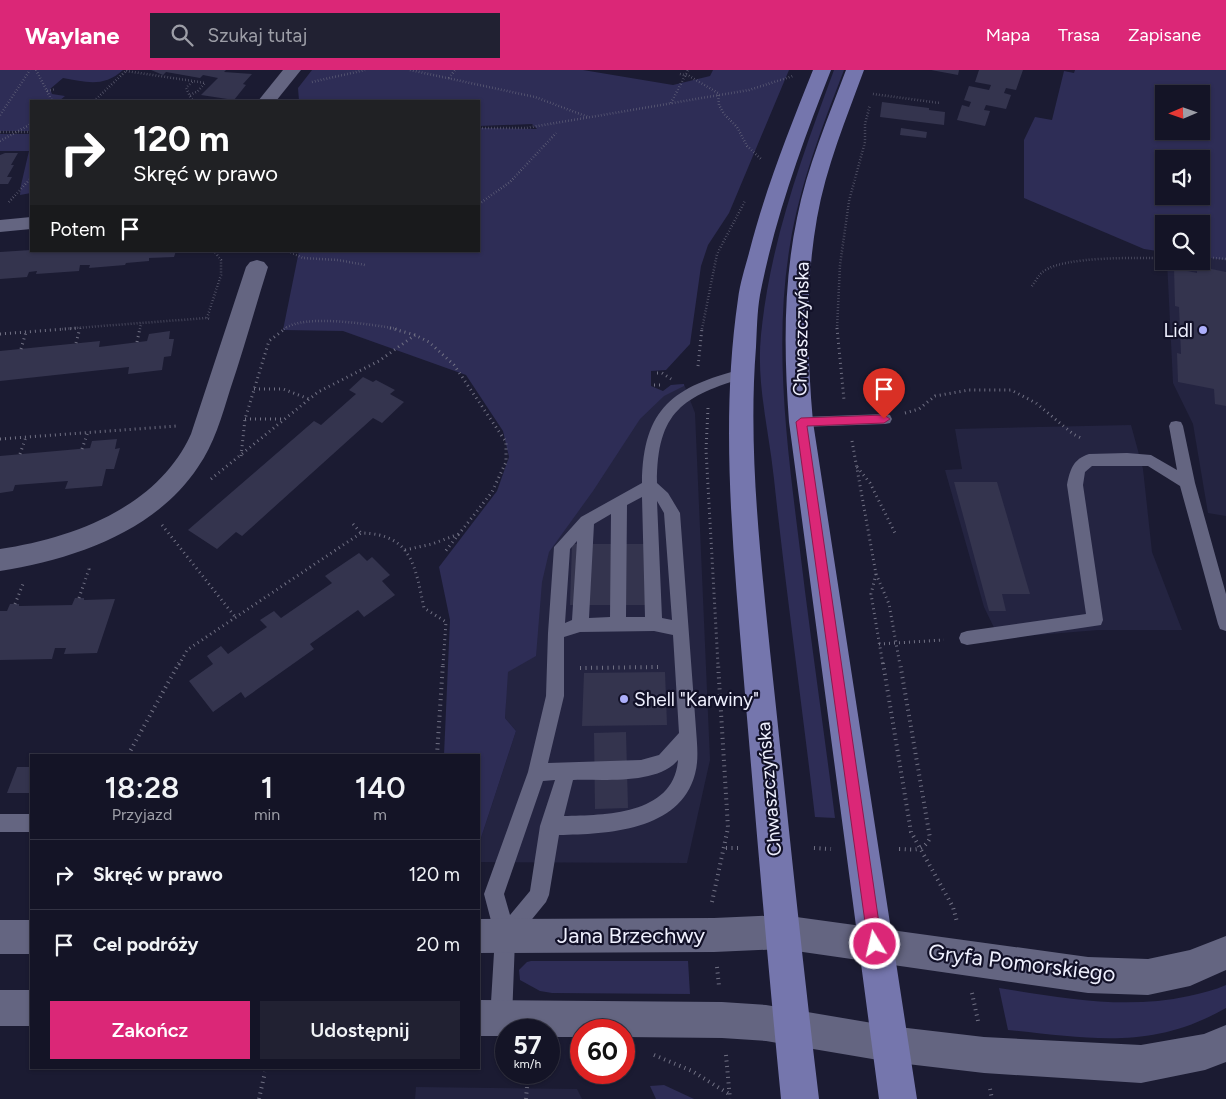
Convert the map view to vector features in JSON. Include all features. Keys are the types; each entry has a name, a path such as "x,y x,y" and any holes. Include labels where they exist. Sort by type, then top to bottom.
{"main road":[{"name":"Chwaszczyńska","path":"800,1099 782,932 745,530 741,453 742,374 749,297 768,218 784,167 822,70"},
{"name":"Chwaszczyńska","path":"855,70 829,140 814,189 802,246 797,291 797,370 801,422 898,1099"}],"street":[{"path":"268,100 292,70"},
{"path":"0,226 30,222"},
{"path":"0,560 23,557 71,545 109,527 143,507 171,484 190,459 212,412 257,267"},
{"name":"Jana Brzechwy","path":"492,936 782,932 875,944"},
{"path":"0,938 30,937"},
{"name":"Gryfa Pomorskiego","path":"875,944 1088,976 1148,977 1190,968 1226,953"},
{"path":"0,1008 30,1008"},
{"path":"490,1019 722,1020 766,1023 890,1044 984,1055 1141,1064 1205,1052 1226,1043"}],"lane":[{"path":"654,624 650,486 652,447 662,420 678,401 705,384 742,374"},
{"path":"801,422 884,419"},
{"path":"1176,426 1187,483 1226,624"},
{"path":"967,638 1095,620 1075,485 1078,469 1089,460 1151,460 1187,483"},
{"path":"490,1019 494,894 537,772 555,696 556,632 562,547 586,521 650,486"},
{"path":"550,826 636,819 664,804 676,794 686,774 687,737 684,661 672,513 663,497 650,486"},
{"path":"618,625 619,502"},
{"path":"580,625 586,521"},
{"path":"556,632 580,625 654,624 681,629"},
{"path":"537,772 641,769 665,762 687,737"},
{"path":"492,936 539,895 550,826 566,772"},
{"path":"0,823 30,823"}],"path":[{"path":"0,115 30,70"},
{"path":"36,70 52,100"},
{"path":"311,82 365,70"},
{"path":"410,70 534,97 588,117"},
{"path":"449,78 455,70"},
{"path":"671,103 688,70"},
{"path":"95,100 127,71 205,83 198,91 190,95"},
{"path":"680,74 720,95"},
{"path":"480,128 526,128 749,90 794,75"},
{"path":"191,100 186,88 193,81"},
{"path":"47,91 55,89"},
{"path":"873,94 940,104"},
{"path":"720,95 719,105 724,114 737,127 747,146 761,159"},
{"path":"871,100 865,124 865,142 849,201 838,283 840,369 876,574 889,604 929,828 930,838 928,844 920,849 899,849"},
{"path":"0,140 30,125"},
{"path":"0,132 30,132"},
{"path":"480,203 510,182 556,133"},
{"path":"15,196 30,179"},
{"path":"0,334 207,318 222,274 221,260 215,252"},
{"path":"290,252 303,258 338,260 365,266"},
{"path":"1032,286 1043,272 1053,266 1072,263 1155,258"},
{"path":"1210,258 1226,259"},
{"path":"415,335 379,361 318,392 241,456 245,419 269,340 293,324 314,321 347,322 398,329 415,335 429,342 454,365 506,442 506,462 492,492 444,553"},
{"path":"138,342 141,323"},
{"path":"76,343 80,328"},
{"path":"21,349 26,332"},
{"path":"657,373 662,373 671,379"},
{"path":"254,389 282,389 310,399"},
{"path":"884,419 920,409 935,396 970,390 1010,390 1036,403 1073,434 1118,459"},
{"path":"245,419 286,419"},
{"path":"0,439 182,426"},
{"path":"82,449 88,432"},
{"path":"20,454 26,437"},
{"path":"856,466 870,483 896,536"},
{"path":"158,520 236,618"},
{"path":"353,524 361,533"},
{"path":"129,754 187,650 361,533 376,531 389,535 409,554 414,565 424,608 446,622 437,754"},
{"path":"404,550 432,544 460,533"},
{"path":"80,598 88,572"},
{"path":"876,574 872,584 872,594 910,832 953,907 958,929"},
{"path":"15,604 25,576"},
{"path":"880,644 967,638"},
{"path":"556,669 655,670 669,662 684,661"},
{"path":"712,662 718,662"},
{"path":"712,908 716,880 726,848 727,812"},
{"path":"717,963 720,994"},
{"path":"971,988 979,1030"},
{"path":"725,1046 730,1096"},
{"path":"258,1099 265,1072"},
{"path":"692,1072 730,1096"},
{"path":"526,1099 527,1084"}],"shaded area":[{"path":"0,70 123,70 116,76 94,82 63,78 50,89 52,94 65,96 60,100 30,100 30,131 0,131"},
{"path":"312,70 583,70 673,85 710,76 713,70 789,70 729,213 708,245 701,266 690,344 666,370 651,371 651,386 663,391 671,385 684,384 684,386 664,396 640,419 593,491 549,552 542,582 536,656 508,672 505,718 516,731 480,841 480,754 444,754 450,620 439,567 497,491 509,457 503,431 466,375 343,331 283,330 299,252 480,252 480,128 537,129 532,124 480,126 480,100 299,100 298,88"},
{"path":"834,70 844,70 820,134 794,222 785,281 782,353 789,462 835,818 815,817 760,371 761,335 765,300 780,233 799,168"},
{"path":"1075,70 1226,70 1226,260 1210,258 1210,215 1155,215 1155,251 1144,249 1024,198 1024,140 1035,117 1052,120 1064,71 1074,73"},
{"path":"0,134 30,134 30,193 20,195 29,151 0,151"},
{"path":"1210,258 1226,260 1226,516 1208,513 1193,424 1173,383 1167,270 1210,270"},
{"path":"684,384 695,413 710,760 687,863 480,862 480,841 516,731 505,718 510,579 626,420 671,385"},
{"path":"1131,425 1143,469 1152,552 1182,630 1098,630 999,638 984,607 945,470 962,469 955,429"},
{"path":"688,961 690,994 552,993 540,991 520,980 519,970 527,962"},
{"path":"1226,985 1226,1008 1198,1022 1172,1031 1119,1038 1093,1038 1008,1030 999,988 1070,999 1141,1002 1189,996"},
{"path":"664,1085 694,1099 656,1099 650,1086"},
{"path":"416,1087 577,1089 582,1099 415,1099"}],"building":[{"path":"151,70 226,70 224,72 252,74 243,84 246,85 234,100 201,95 218,78 203,75 200,78 166,72 163,75"},
{"path":"931,70 959,70 958,75"},
{"path":"979,70 1023,70 1016,90 1006,88 1004,93 1011,95 1006,109 986,105 984,110 990,111 985,126 957,120 962,105 969,107 971,102 964,100 969,86 989,90 991,85 975,82"},
{"path":"882,102 945,112 944,125 880,117"},
{"path":"901,128 927,132 926,138 900,135"},
{"path":"18,153 7,177 12,177 8,184 0,184 0,155"},
{"path":"30,250 30,252 176,252 174,257 149,258 149,261 126,263 125,265 89,268 90,265 80,265 79,271 36,274 37,271 29,272 27,277 0,279 0,252"},
{"name":"Lidl","path":"1210,269 1226,272 1226,406 1215,404 1214,389 1178,382 1177,353 1181,354 1179,307 1175,306 1174,270 1197,273 1197,270"},
{"path":"170,331 169,339 174,339 171,356 164,357 162,370 128,374 129,367 0,381 0,351 100,341 99,347 147,341 149,334"},
{"path":"363,377 373,382 376,380 395,390 390,394 404,402 382,423 373,418 242,536 236,532 217,549 188,530 314,421 321,425 356,394 349,390"},
{"path":"117,439 115,449 120,448 114,469 106,469 102,486 65,489 68,481 15,485 13,491 0,493 0,456 90,448 92,441"},
{"path":"954,482 997,482 1030,594 1002,594 1006,611 989,611"},
{"path":"572,544 658,544 661,605 570,605"},
{"path":"359,553 367,561 372,557 390,575 382,581 395,595 364,617 358,610 310,644 314,649 245,698 241,692 213,712 189,681 213,664 207,656 221,646 228,654 267,627 260,620 274,611 281,618 332,583 325,576"},
{"path":"75,598 84,598 84,600 115,599 97,653 64,654 66,648 55,648 52,659 0,660 0,611 7,611 10,604 19,604 19,606 72,605"},
{"name":"Shell \"Karwiny\"","path":"665,672 667,725 582,726 584,673"},
{"path":"626,732 628,808 595,809 594,733"},
{"path":"17,767 30,767 30,793 7,793"}],"place":[{"name":"Lidl","path":"1203,330"},
{"name":"Shell \"Karwiny\"","path":"624,699"}],"route":[{"path":"875,944 801,422 884,419"}]}
